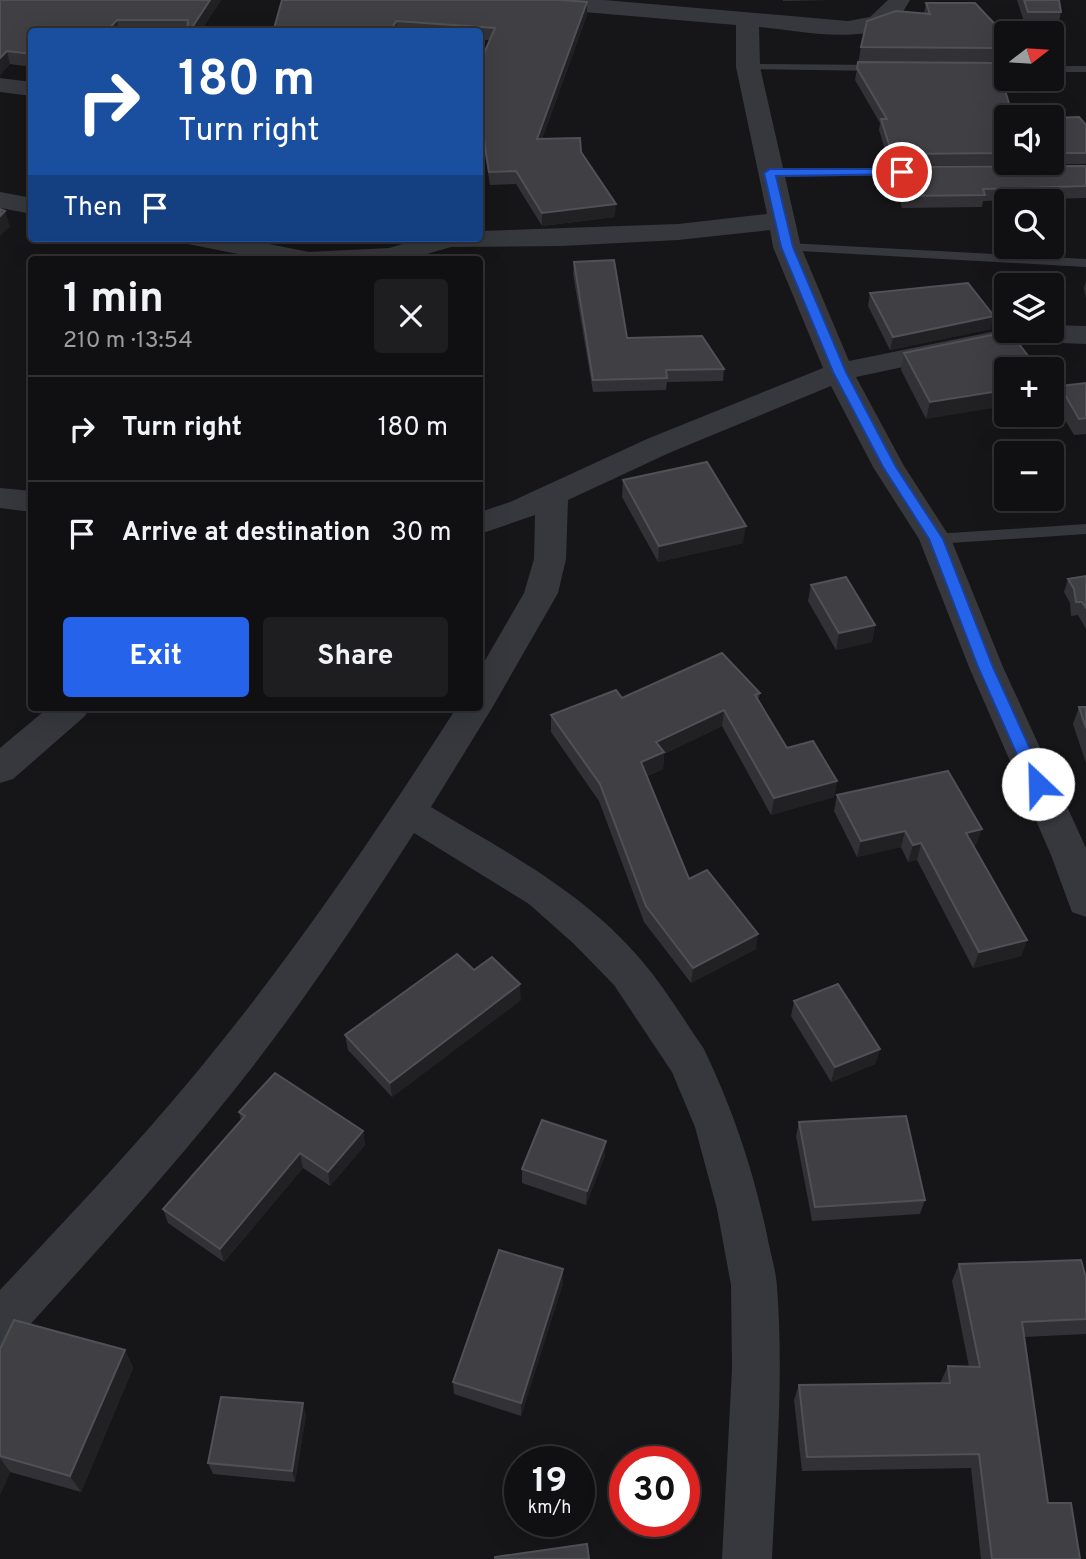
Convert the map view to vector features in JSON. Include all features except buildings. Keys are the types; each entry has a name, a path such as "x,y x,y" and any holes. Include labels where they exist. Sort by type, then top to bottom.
{"street":[{"path":"525,0 835,27 872,26 886,20 900,0"},
{"path":"747,20 748,67 785,234 839,372 890,467 936,539 986,667 1070,855 1086,901"},
{"path":"0,85 28,88"},
{"path":"0,200 28,205"},
{"path":"483,238 561,238 678,232 785,234"},
{"path":"218,242 289,256"},
{"path":"391,256 436,242"},
{"path":"483,522 839,372 983,341 1036,333 1086,335"},
{"path":"483,694 541,593 550,559 552,495"},
{"path":"0,498 28,502"},
{"path":"0,769 67,711"},
{"path":"0,1324 146,1164 266,1016 408,811 472,711"},
{"path":"408,811 543,893 579,924 628,973 690,1062 717,1127 739,1209 754,1285 756,1368 747,1559"}],"lane":[{"path":"748,67 898,68"},
{"path":"965,69 994,69"},
{"path":"1064,69 1086,69"},
{"path":"770,173 935,172"},
{"path":"785,234 1086,263"},
{"path":"936,539 1086,529"}],"route":[{"path":"902,172 770,173 783,220 787,247 839,372 890,467 936,539 986,667 1038,784"}]}
